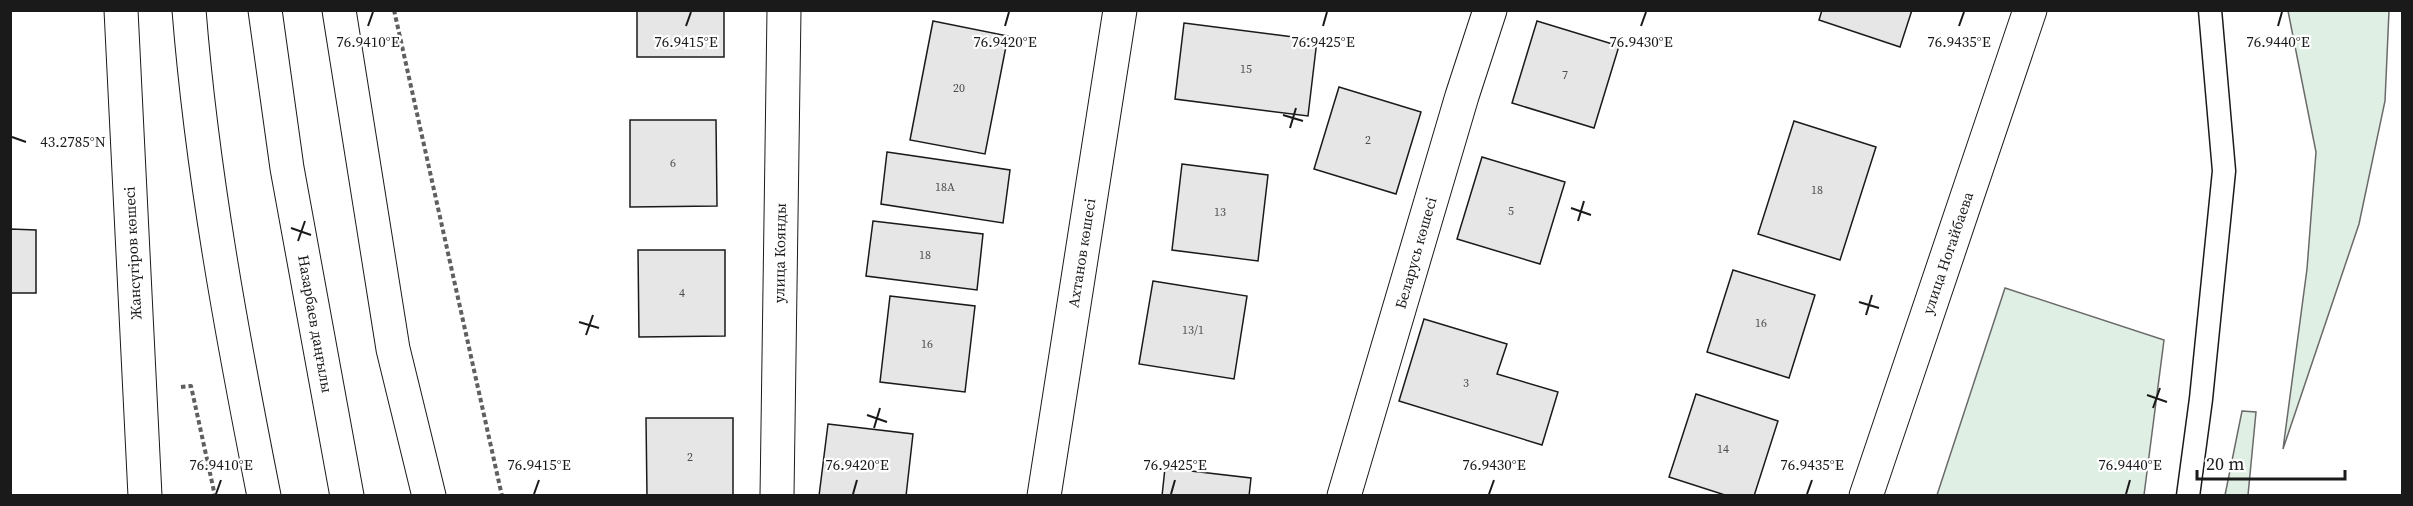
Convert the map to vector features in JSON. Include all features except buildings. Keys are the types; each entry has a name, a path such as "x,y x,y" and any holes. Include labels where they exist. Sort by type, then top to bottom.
{"street":[{"name":"Жансүгіров көшесі","path":"122,10 145,495"},
{"path":"189,10 193,63 210,188 241,381 264,495"},
{"name":"Назарбаев даңғылы","path":"265,10 291,191 347,495"},
{"path":"339,10 393,349 429,495"},
{"name":"улица Коянды","path":"777,495 784,10"},
{"name":"Ахтанов көшесі","path":"1044,495 1119,10"},
{"name":"Беларусь көшесі","path":"1344,495 1458,107 1490,10"},
{"name":"улица Ногайбаева","path":"1866,495 2030,10"}],"lane":[{"path":"2188,495 2201,399 2224,171 2210,10"}],"path":[{"path":"394,10 502,495"}],"green space":[{"path":"2288,11 2389,11 2385,101 2359,224 2283,449 2307,269 2316,152"},
{"path":"2005,288 2164,340 2144,495 1937,495"},
{"path":"2242,411 2256,412 2248,495 2225,495"}]}
